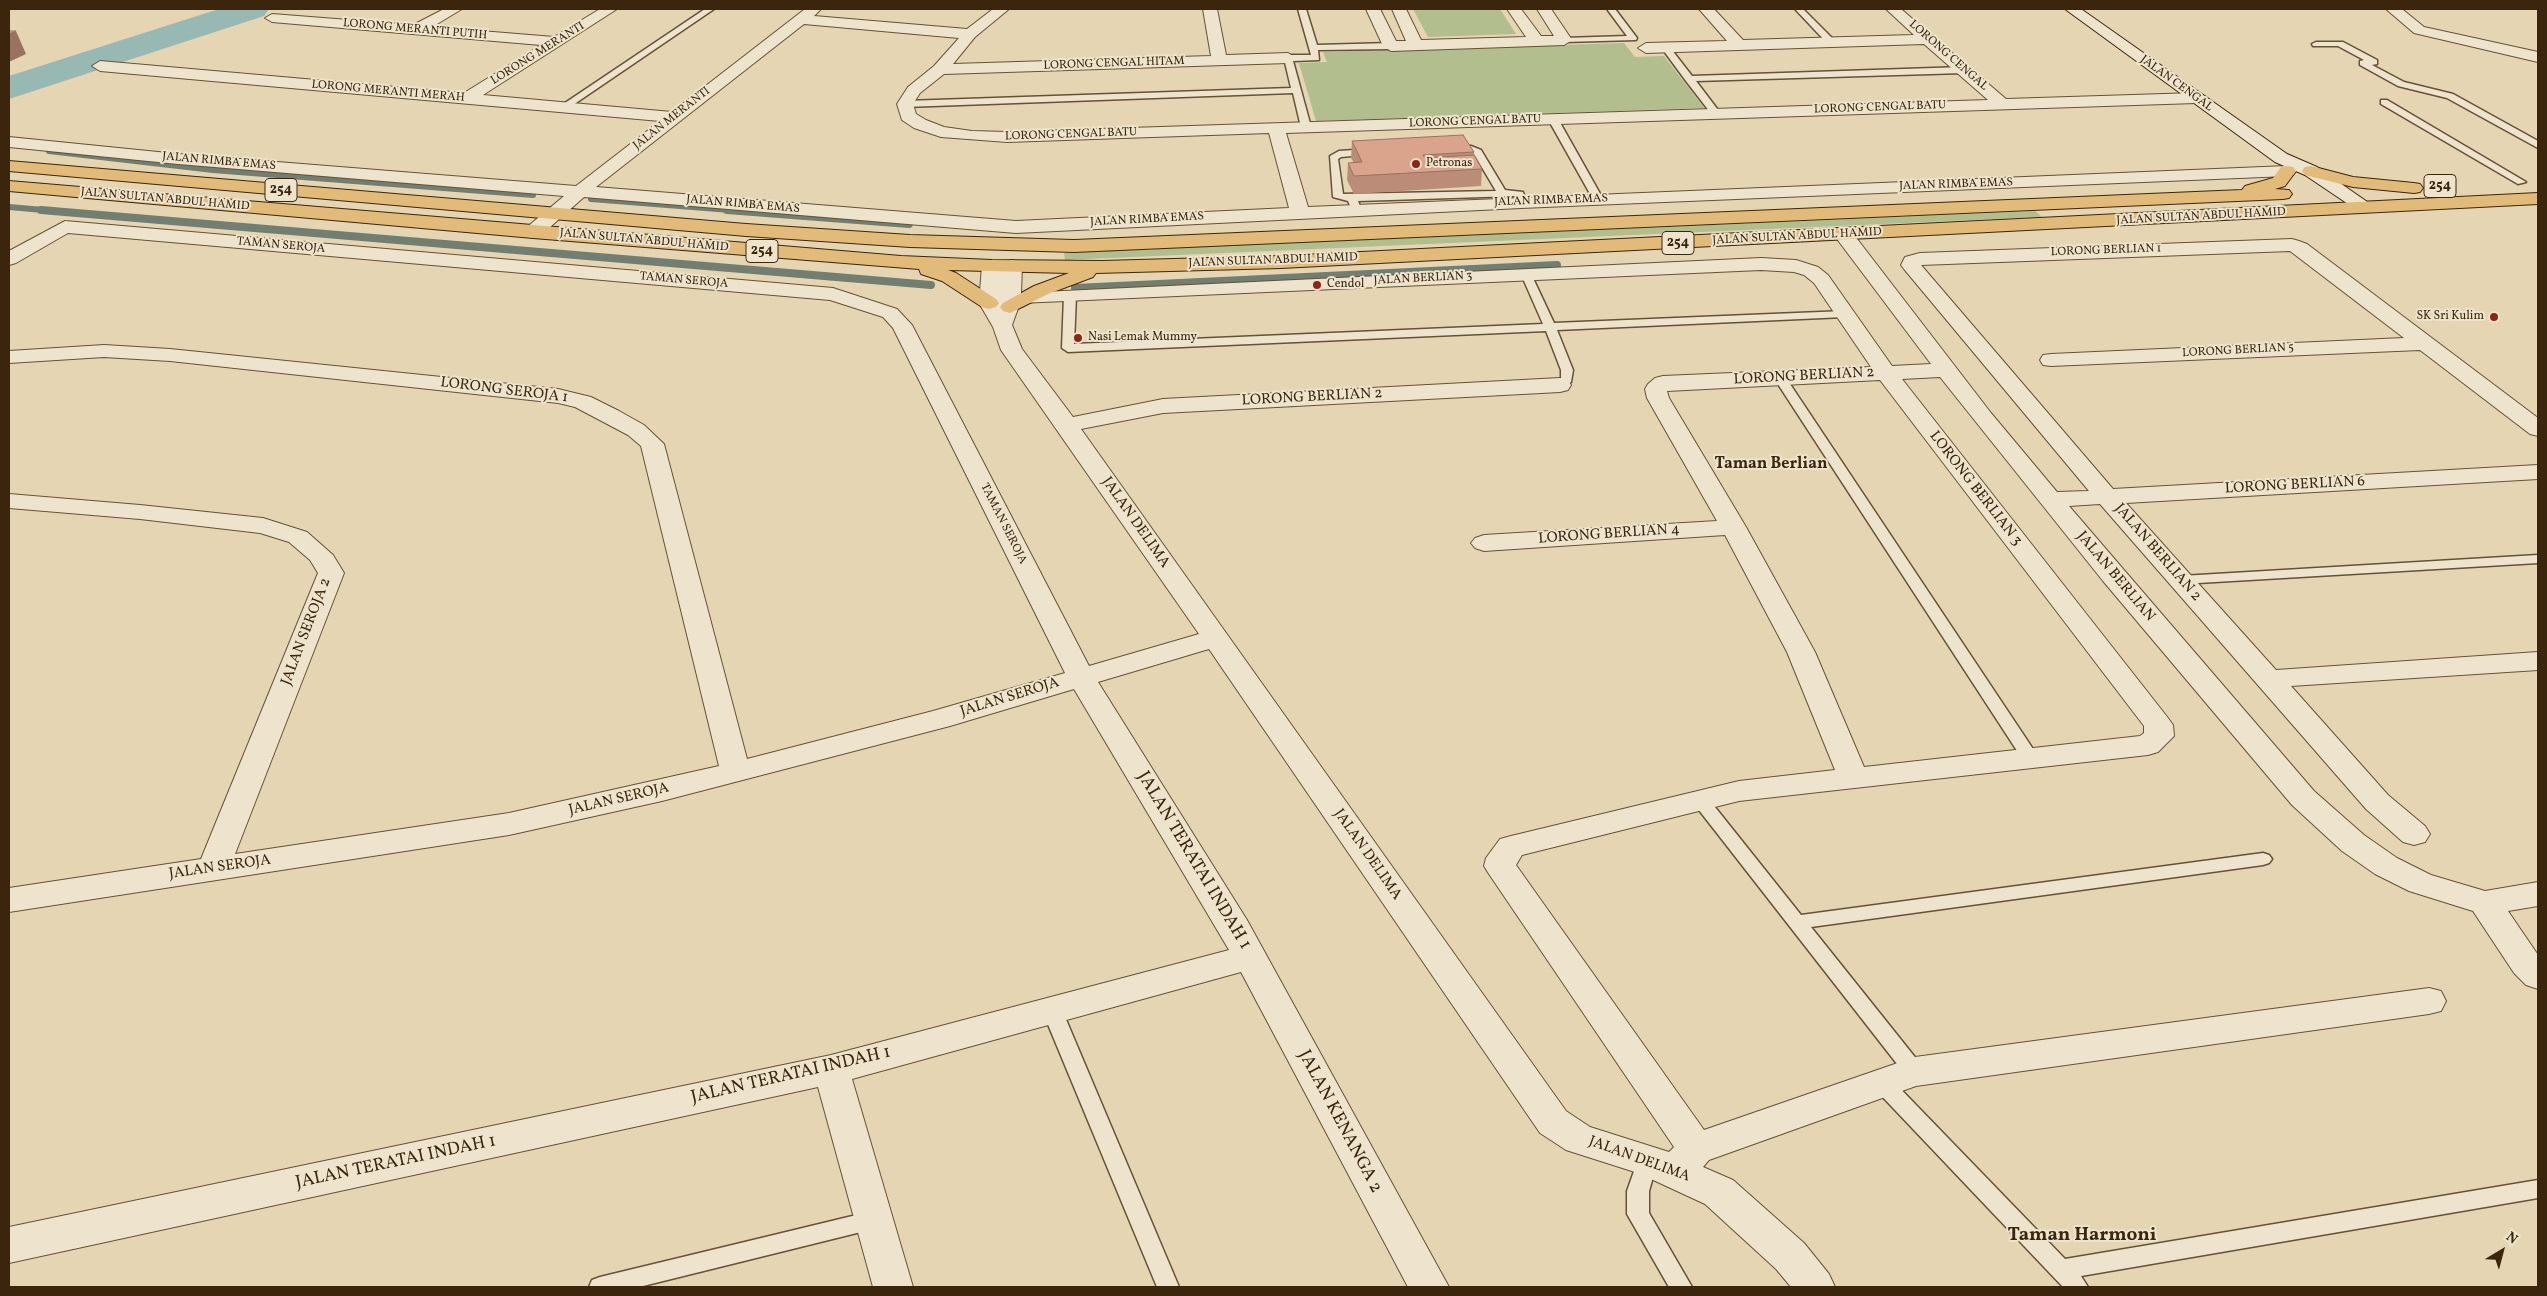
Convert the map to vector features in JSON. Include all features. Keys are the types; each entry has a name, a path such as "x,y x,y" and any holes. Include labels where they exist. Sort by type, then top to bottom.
{"main road":[{"path":"2230,195 2279,182 2284,165"},
{"name":"JALAN SULTAN ABDUL HAMID","path":"9,166 553,214 910,241 1074,246 1366,235 2230,195 2309,193"},
{"path":"2311,171 2353,182 2414,188"},
{"path":"2492,184 2530,181"},
{"name":"JALAN SULTAN ABDUL HAMID","path":"9,186 901,262 1102,267 1291,261 1844,235 2342,200 2414,188 2433,187"},
{"name":"JALAN SULTAN ABDUL HAMID","path":"2342,200 2367,208 2538,199"},
{"path":"910,241 926,248 968,252 1002,265 1074,246"},
{"path":"901,262 949,277 1007,309 1102,267"}],"street":[{"path":"415,30 455,9"},
{"name":"LORONG MERANTI","path":"466,99 610,9"},
{"path":"905,104 914,90 940,69 970,34 1002,9"},
{"path":"1210,9 1219,60"},
{"path":"1373,9 1391,46 1564,40"},
{"path":"1400,9 1416,45"},
{"path":"1514,9 1537,41"},
{"path":"1544,9 1564,40"},
{"path":"1706,9 1739,45"},
{"name":"LORONG CENGAL","path":"1893,9 2002,104"},
{"name":"JALAN CENGAL","path":"2072,9 2196,98 2284,165 2309,193 2342,200"},
{"path":"2393,9 2419,30 2538,58"},
{"path":"808,14 970,34"},
{"name":"JALAN MERANTI","path":"533,232 579,192 808,14"},
{"name":"LORONG MERANTI PUTIH","path":"272,18 557,42"},
{"path":"1646,48 1928,39"},
{"name":"LORONG CENGAL HITAM","path":"940,69 1288,58"},
{"name":"LORONG MERANTI MERAH","path":"100,66 675,117"},
{"name":"LORONG CENGAL BATU","path":"905,104 908,116 920,124 941,132 972,136 1017,137 2196,98"},
{"path":"1276,128 1300,213"},
{"name":"JALAN RIMBA EMAS","path":"9,142 188,160 1016,227 1300,213 1354,204 1598,199 2284,165"},
{"name":"JALAN CENGAL","path":"2284,165 2311,171 2342,200"},
{"path":"1521,202 1537,227"},
{"path":"1354,204 1366,235"},
{"name":"TAMAN SEROJA","path":"9,259 65,227 833,294 880,308 890,313 902,325 1081,677"},
{"name":"JALAN BERLIAN","path":"1844,235 1945,370 2051,500 2303,798 2353,843 2386,866 2420,882 2485,903"},
{"name":"LORONG BERLIAN 1","path":"1912,261 1920,259 2284,244 2300,248 2425,343"},
{"name":"JALAN BERLIAN 2","path":"1912,261 1911,265 2108,497 2377,802 2414,834"},
{"name":"JALAN BERLIAN 3","path":"1007,309 1070,296 1761,264"},
{"name":"LORONG BERLIAN 3","path":"1761,264 1796,266 1811,271 1821,279 1886,373 2158,725 2158,736 2148,745 2031,759"},
{"name":"JALAN DELIMA","path":"1002,265 1012,350 1067,425 1553,1122 1579,1139 1672,1160 1719,1192 1790,1256 1815,1287"},
{"path":"2425,343 2538,429"},
{"name":"LORONG BERLIAN 5","path":"2051,360 2425,343"},
{"name":"LORONG SEROJA 1","path":"9,356 104,351 170,355 558,396 583,402 612,416 636,430 652,444 735,770"},
{"name":"LORONG BERLIAN 2","path":"1733,527 1658,398 1656,389 1663,383 1945,370"},
{"name":"LORONG BERLIAN 2","path":"1067,425 1163,406 1560,385"},
{"name":"LORONG BERLIAN 6","path":"2051,500 2538,472"},
{"name":"JALAN SEROJA 2","path":"9,501 140,512 263,526 298,537 320,555 330,573 213,869"},
{"path":"1733,527 1801,652 1854,779"},
{"name":"LORONG BERLIAN 4","path":"1484,543 1733,527"},
{"name":"JALAN SEROJA","path":"9,900 509,824 662,791 735,770 940,719 1215,638"},
{"path":"2268,679 2538,661"},
{"name":"JALAN TERATAI INDAH 1","path":"9,1245 831,1070 1250,957 1081,677"},
{"path":"2031,759 1739,792 1511,848 1502,858 1500,866 1672,1160 1915,1072 2430,1001"},
{"path":"2538,894 2485,903 2526,964 2538,976"},
{"name":"JALAN KENANGA 2","path":"1250,957 1428,1287"},
{"path":"831,1070 892,1287"}],"lane":[{"path":"564,107 710,9"},
{"path":"1302,9 1316,58 1288,58 1306,127"},
{"path":"1564,40 1633,38 1611,9"},
{"path":"1799,9 1831,42"},
{"path":"2316,44 2340,44 2374,62 2363,63 2401,84 2450,96 2538,145"},
{"path":"1313,48 1391,46"},
{"path":"1665,47 1716,114"},
{"path":"1688,78 1964,70"},
{"path":"905,104 1296,90"},
{"path":"2384,102 2530,181"},
{"path":"1553,119 1598,199"},
{"path":"1444,148 1464,148 1478,152 1502,193"},
{"path":"1385,151 1339,154 1333,158 1338,197 1354,204 1517,193 1521,202"},
{"path":"1526,274 1567,370 1567,379 1560,385"},
{"path":"1070,296 1068,348 1845,314"},
{"path":"1780,378 2031,759"},
{"path":"2181,580 2538,559"},
{"path":"1701,801 1915,1072"},
{"path":"1797,922 2263,859"},
{"path":"1052,1010 1168,1287"},
{"path":"1882,1083 2077,1287"},
{"path":"1672,1160 1638,1191 1638,1214 1681,1287"},
{"path":"2061,1270 2538,1189"},
{"path":"600,1287 873,1220"}],"green space":[{"path":"1413,9 1500,9 1516,34 1428,37"},
{"path":"1624,43 1635,57 1664,56 1704,108 1316,121 1299,63 1327,62 1323,52"},
{"path":"2035,211 2042,217 1065,260 1064,253"}],"building":[{"path":"1463,135 1474,152 1423,155 1425,158 1474,155 1482,169 1354,176 1348,163 1362,162 1352,141"}],"waterway":[{"path":"9,88 252,9"},
{"path":"49,151 213,170 533,195"},
{"path":"591,199 743,211"},
{"path":"9,207 55,211"},
{"path":"41,210 931,285"},
{"path":"727,210 909,224"},
{"path":"1075,288 1557,265"}],"place":[{"name":"Petronas","path":"1416,164"},
{"name":"Cendol","path":"1317,285"},
{"name":"SK Sri Kulim","path":"2494,317"},
{"name":"Nasi Lemak Mummy","path":"1078,338"}],"district":[{"name":"Taman Berlian","path":"1771,465"},
{"name":"Taman Harmoni","path":"2082,1237"}]}
